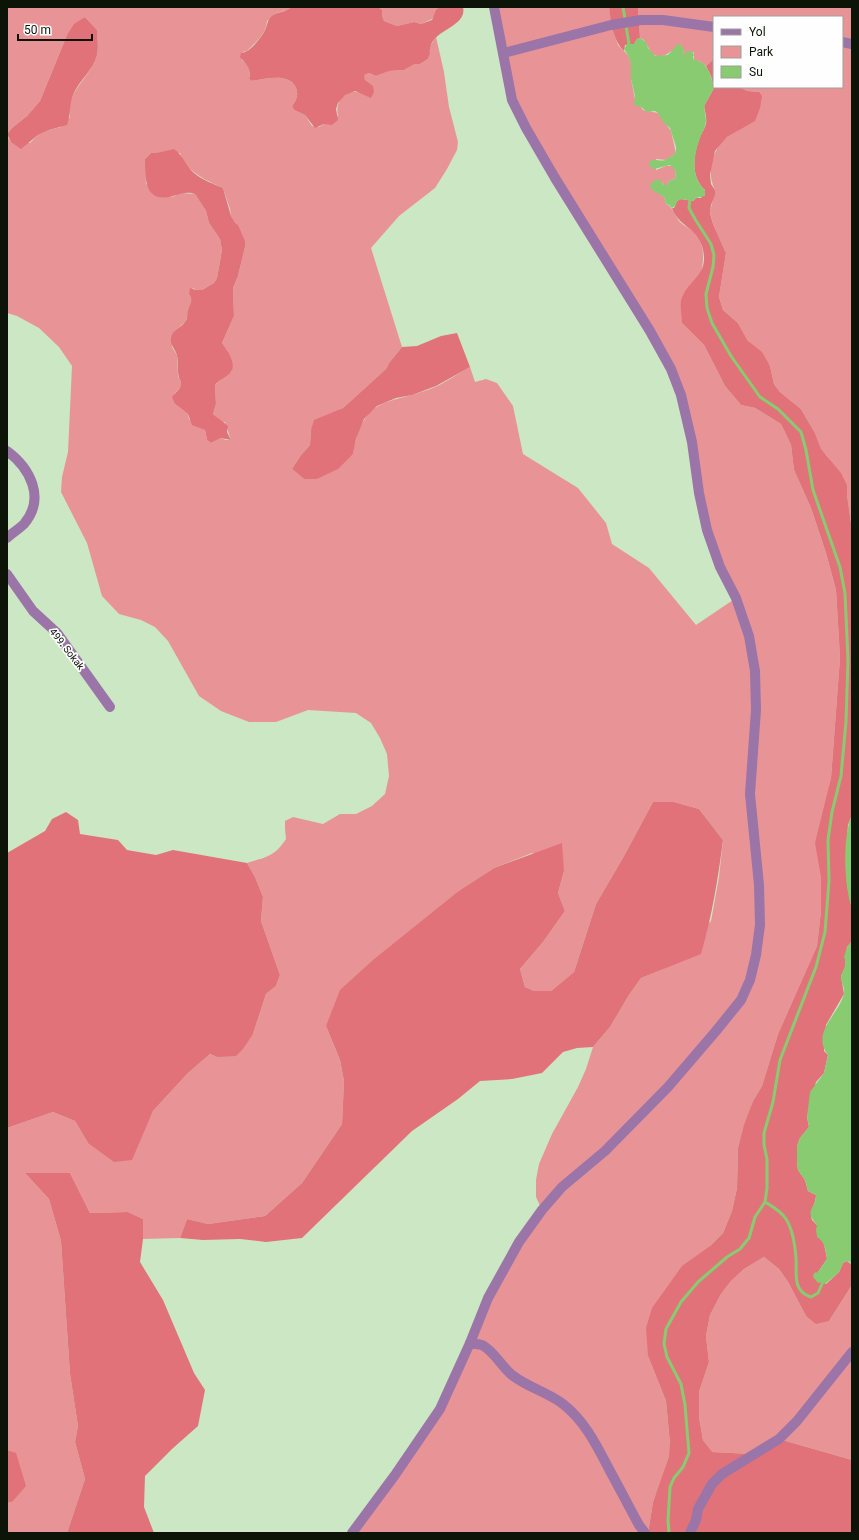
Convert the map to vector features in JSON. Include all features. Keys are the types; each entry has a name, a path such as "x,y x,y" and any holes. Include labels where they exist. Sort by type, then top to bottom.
{"street":[{"path":"352,1533 395,1475 440,1408 501,1271 519,1242 542,1210 562,1187 605,1152 668,1087 741,1000 750,980 756,955 760,925 759,885 750,794 756,710 754,664 749,636 736,598 720,567 707,530 699,493 692,442 681,395 671,370 650,332 526,128 512,100 494,7"},
{"path":"504,53 611,25 641,20 663,20 713,27"},
{"path":"7,451 27,470 32,480 34,497 32,511 24,524 7,538"},
{"name":"499. Sokak","path":"7,574 12,590 57,633 110,707"},
{"path":"470,1343 482,1346 491,1353 511,1375 524,1384 562,1403 577,1416 586,1427 598,1447 639,1525 645,1533"},
{"path":"690,1533 696,1520 698,1509 712,1484 722,1474 779,1439 797,1421 852,1352"}],"green space":[{"path":"7,7 291,7 288,10 276,13 267,21 265,30 260,38 247,51 243,52 242,60 248,66 250,71 249,79 252,81 270,78 283,78 293,83 297,93 296,100 292,106 294,110 305,115 312,126 319,127 338,116 338,107 343,95 351,92 358,92 372,97 363,75 369,73 376,76 388,71 404,70 415,64 420,64 428,59 430,54 429,48 436,37 444,72 449,107 458,142 457,150 435,188 399,216 371,248 402,347 386,369 343,408 329,415 311,430 310,445 292,469 304,479 317,479 353,454 358,434 364,420 372,411 392,400 419,393 444,383 470,367 475,382 486,379 497,383 513,406 523,454 578,488 606,523 612,544 649,568 696,625 736,598 720,567 681,395 512,100 494,7 609,7 614,34 618,45 628,55 631,63 631,79 635,99 643,110 658,113 671,131 676,153 666,160 656,159 656,170 666,166 673,166 676,178 669,181 667,185 664,185 662,182 657,192 664,197 666,204 672,209 678,220 697,236 702,245 703,256 699,279 682,323 704,345 725,386 741,405 755,408 781,424 791,445 794,470 811,508 826,553 836,590 840,658 831,778 825,807 821,877 821,911 817,946 778,1034 762,1086 753,1101 738,1148 737,1188 732,1211 723,1233 710,1246 648,1356 666,1401 670,1457 653,1502 648,1533 352,1533 440,1409 488,1298 542,1210 536,1197 536,1180 539,1164 552,1134 578,1087 593,1047 610,1027 641,978 663,969 711,921 719,877 723,840 699,809 674,802 653,802 596,904 574,972 551,991 534,991 525,987 520,969 543,942 565,911 558,893 564,871 532,853 494,868 460,890 326,1026 340,1060 344,1081 342,1124 302,1183 265,1216 208,1224 187,1219 180,1238 143,1239 143,1219 128,1212 90,1213 70,1173 25,1173 49,1199 61,1241 70,1374 78,1426 75,1442 85,1479 67,1533 7,1533 7,1503 12,1502 16,1454 7,1450 7,1128 53,1112 75,1121 88,1143 145,1128 153,1111 188,1073 210,1054 217,1057 253,1034 266,994 276,986 280,975 261,921 263,897 255,877 247,863 269,856 278,850 286,839 285,821 293,817 323,824 340,814 356,814 372,806 385,794 389,776 387,754 380,738 371,723 356,713 308,710 276,722 249,722 221,711 199,696 168,641 155,627 141,620 119,614 102,596 87,543 61,492 62,477 68,452 72,366 59,347 39,328 17,316 7,313 7,136 11,142 30,143 38,135 61,127 70,117 69,108 71,100 90,71 98,52 97,30 85,17 67,35 40,101 27,116 7,134","holes":["151,153 180,153 183,160 197,175 223,188 231,216 245,247 238,276 233,288 234,316 222,343 227,350 232,371 215,385 216,404 213,414 221,422 225,422 231,440 221,438 211,443 207,440 205,430 189,419 188,414 175,404 175,393 180,388 181,382 178,376 177,355 172,347 175,331 185,322 188,316 188,311 192,303 192,299 189,294 193,288 196,290 202,290 214,283 217,278 222,250 220,239 209,223 206,211 195,194 182,193 172,197 146,184 145,159"]},
{"path":"379,7 440,7 432,19 421,24 414,22 397,26 384,21 382,10"},
{"path":"638,7 852,7 852,530 847,485 827,456 821,450 815,433 801,409 780,392 774,384 770,366 748,341 738,323 723,310 719,297 726,253 713,224 710,212 715,190 711,176 714,155 722,142 736,132 743,124 759,92 748,91 740,88 843,88 843,16 713,16 713,60 706,66 701,62 694,60 694,52 683,57 684,51 680,44 668,54 656,56 652,54 644,40 640,38"},
{"path":"764,1257 779,1269 788,1282 806,1316 829,1321 852,1285 852,1460 779,1439 752,1454 711,1452 703,1440 699,1417 699,1392 709,1362 706,1336 710,1315 721,1294 731,1281 744,1269"}],"shaded area":[{"path":"291,7 379,7 382,10 384,21 397,26 414,22 421,24 432,20 436,10 440,7 463,7 463,14 460,20 435,39 431,46 428,59 420,64 415,64 404,70 389,71 376,76 369,73 364,75 365,80 373,86 374,92 371,98 355,91 345,95 338,103 336,109 338,120 332,125 324,124 315,128 305,115 294,110 292,106 297,95 296,88 293,83 283,78 270,78 252,81 249,79 250,72 248,67 240,57 241,53 249,50 260,38 268,21 274,14 287,10"},
{"path":"609,7 638,7 640,38 637,39 634,44 625,45 624,51 620,47 615,37"},
{"path":"85,17 97,30 98,52 95,61 73,95 67,125 38,135 21,149 11,142 7,134 27,116 40,101 67,35 74,24"},
{"path":"713,60 713,84 711,76 706,66"},
{"path":"714,88 740,88 748,91 759,92 762,96 760,108 755,121 727,137 715,151 710,175 711,184 715,190 715,195 710,213 713,224 726,253 719,297 723,310 738,323 748,341 762,352 770,366 774,384 780,392 801,409 815,433 821,449 841,473 847,485 852,530 852,815 848,825 846,852 847,885 852,909 852,941 847,947 845,968 841,976 844,994 826,1025 824,1051 828,1055 824,1073 816,1082 807,1117 809,1127 800,1138 797,1146 797,1162 798,1170 805,1180 808,1191 816,1195 811,1217 820,1232 827,1259 818,1272 823,1282 826,1284 839,1272 843,1263 847,1261 852,1265 852,1285 829,1321 816,1324 806,1316 788,1282 779,1269 764,1257 744,1269 731,1281 721,1294 710,1315 706,1336 709,1362 699,1392 699,1417 703,1440 712,1452 752,1454 779,1439 852,1460 852,1533 648,1533 653,1502 669,1457 670,1444 666,1401 648,1356 646,1328 652,1308 682,1266 710,1246 723,1233 732,1211 737,1188 738,1148 744,1125 753,1101 762,1086 778,1034 817,946 821,911 821,877 815,843 831,778 840,658 836,590 826,553 811,508 794,470 791,445 781,424 755,408 741,405 725,386 704,345 682,323 681,301 688,287 701,271 704,256 702,246 696,235 678,219 672,208 674,208 677,201 681,199 693,201 696,198 701,198 705,190 700,185 697,178 694,164 698,142 706,124 704,106"},
{"path":"174,149 180,154 194,173 204,180 223,188 231,216 238,225 245,241 238,276 233,288 234,316 222,343 231,358 233,366 230,373 215,385 216,404 213,414 228,426 227,432 231,440 221,438 211,443 207,440 205,430 192,425 188,414 175,404 172,397 180,388 181,382 179,379 177,355 171,343 172,335 187,320 191,300 189,294 190,288 202,290 214,283 217,278 222,250 220,239 209,223 206,211 195,194 187,193 164,198 157,197 148,188 145,175 145,159 151,153"},
{"path":"457,333 470,367 436,386 412,395 396,398 377,406 364,419 356,439 353,454 338,469 317,479 304,479 292,469 310,445 311,430 314,420 343,408 386,369 402,347 417,346 441,336"},
{"path":"653,802 674,802 699,809 723,840 714,897 701,954 641,978 610,1027 593,1047 577,1048 563,1052 542,1073 512,1079 480,1081 458,1099 412,1131 302,1238 266,1242 240,1239 203,1240 180,1238 187,1219 208,1224 265,1216 302,1183 342,1124 344,1081 340,1060 326,1026 340,990 373,960 460,890 494,868 562,843 564,871 558,893 565,911 543,942 520,969 525,987 534,991 551,991 574,972 596,904"},
{"path":"66,812 78,820 80,834 118,840 127,850 156,855 173,850 247,863 255,877 263,897 261,921 280,975 276,986 266,994 253,1034 243,1049 236,1056 217,1057 210,1054 188,1073 153,1111 132,1160 114,1162 88,1143 75,1121 53,1112 7,1128 7,853 45,831 52,819"},
{"path":"25,1173 70,1173 90,1213 128,1212 143,1219 143,1239 140,1262 163,1300 194,1373 205,1390 198,1426 145,1476 144,1507 154,1533 67,1533 85,1479 75,1442 78,1426 70,1374 61,1241 49,1199"},
{"path":"7,1450 16,1453 26,1486 12,1502 7,1503"}],"water":[{"path":"640,38 646,42 648,48 655,56 668,55 679,43 684,49 683,57 686,52 692,51 694,60 703,63 706,66 714,88 705,105 706,123 700,136 695,158 695,172 700,185 705,190 705,196 696,198 693,201 681,199 677,201 676,205 672,208 666,204 664,197 652,190 650,186 655,180 660,180 664,185 667,185 669,181 676,178 675,170 670,165 654,169 650,167 649,162 653,160 665,160 676,153 676,147 670,128 663,122 658,113 655,111 647,112 641,107 634,105 635,96 631,79 631,64 624,49 627,44 634,44 637,39"},
{"path":"852,815 852,909 847,888 845,848"},
{"path":"852,941 852,1268 850,1262 847,1261 843,1263 839,1272 825,1284 823,1282 818,1283 813,1277 814,1273 818,1272 827,1259 827,1256 826,1249 817,1237 817,1225 811,1216 811,1210 816,1195 808,1191 805,1180 798,1170 797,1146 800,1138 809,1127 807,1117 810,1092 824,1073 828,1055 823,1047 822,1039 824,1031 844,993 841,977 845,965 844,957 847,947"}],"waterway":[{"path":"623,7 629,44"},
{"path":"669,1533 668,1521 670,1487 674,1478 683,1467 689,1453 685,1405 681,1384 667,1357 664,1344 666,1329 681,1302 698,1282 727,1257 740,1249 749,1238 755,1217 765,1202 767,1188 767,1159 764,1145 764,1133 773,1102 780,1060 816,967 825,932 829,881 828,840 832,812 841,776 846,722 848,660 845,593 840,567 813,490 806,450 801,432 778,409 760,397 731,356 712,323 707,308 706,294 713,267 714,255 711,244 689,208 690,199"},
{"path":"765,1202 777,1209 782,1214 790,1228 795,1248 796,1276 798,1286 801,1291 811,1297 818,1293 823,1282"}]}
